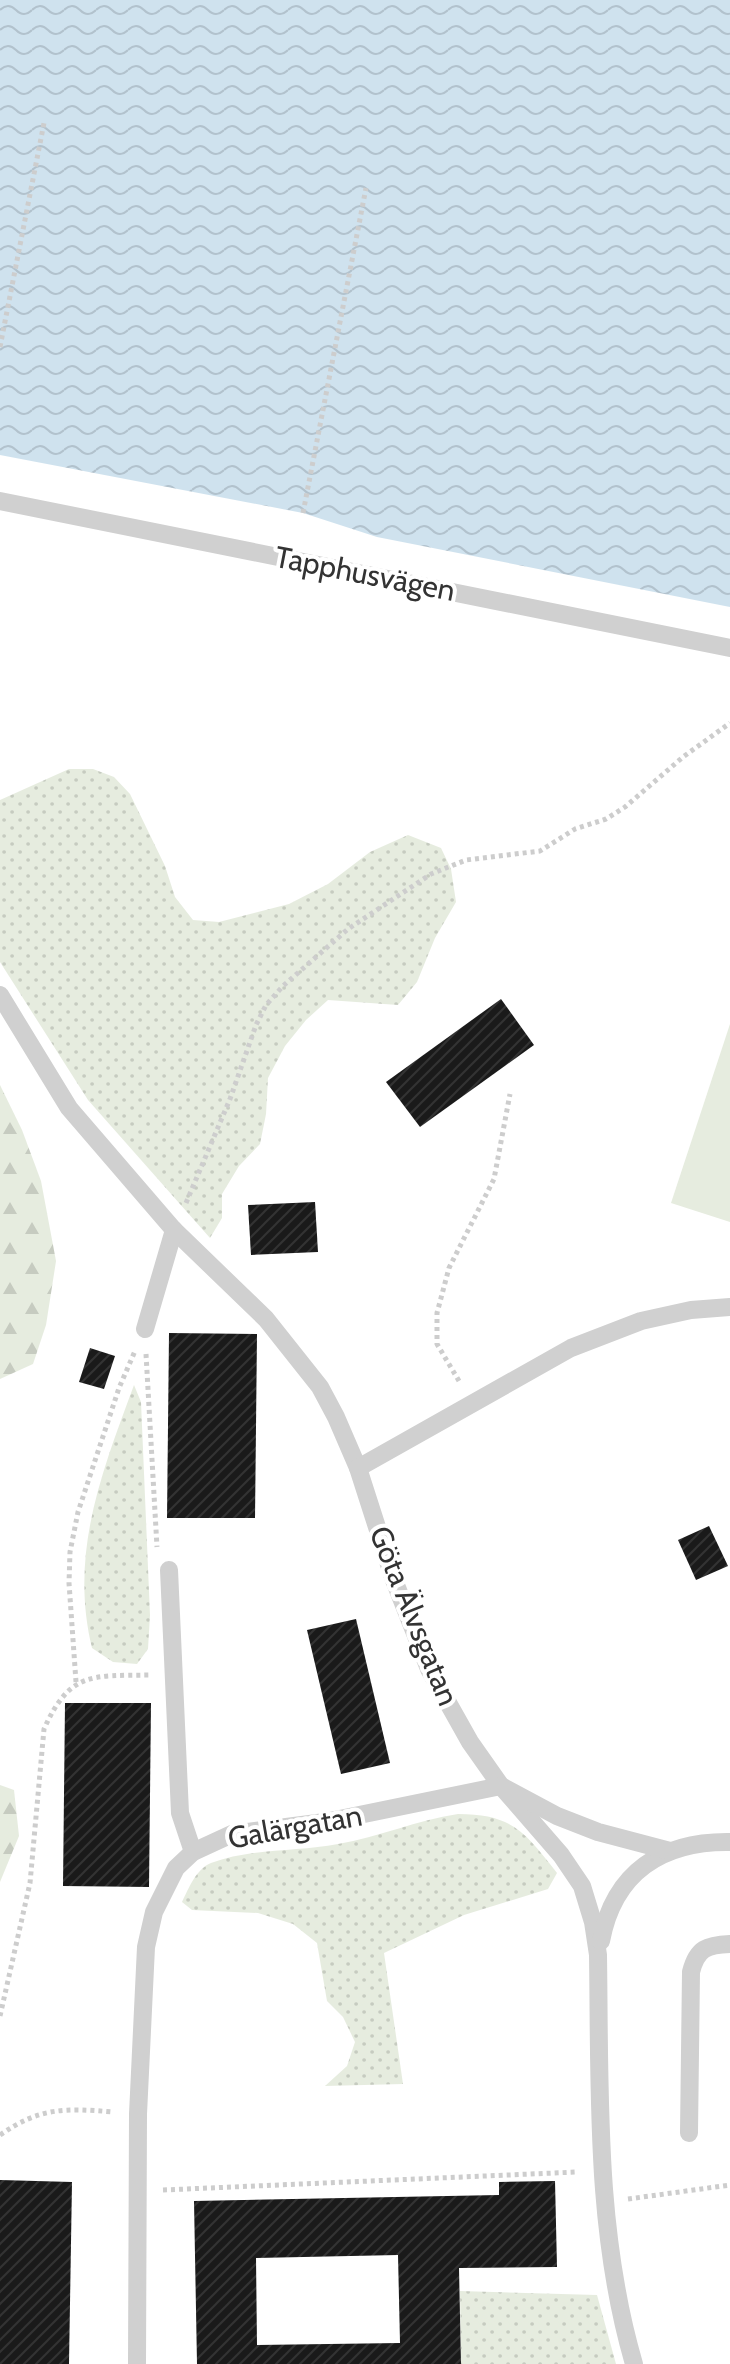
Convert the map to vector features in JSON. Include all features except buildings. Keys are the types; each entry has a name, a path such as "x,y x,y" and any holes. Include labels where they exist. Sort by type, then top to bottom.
{"lane":[{"name":"Tapphusvägen","path":"0,501 730,648"},
{"name":"Göta Älvsgatan","path":"0,995 69,1108 174,1230 266,1319 298,1357 336,1417 358,1468 394,1580 429,1669 470,1742 501,1786 561,1855 582,1886 593,1922 598,1955 603,2204 612,2267 634,2364"},
{"path":"145,1329 174,1230"},
{"path":"358,1468 571,1348 627,1327 691,1310 730,1307"},
{"path":"169,1570 180,1813 193,1852"},
{"path":"501,1786 557,1816 598,1832 670,1851"},
{"name":"Galärgatan","path":"137,2364 138,2114 148,1935 154,1912 176,1868 193,1852 232,1834 325,1822 501,1786"},
{"path":"598,1955 605,1916 619,1889 639,1868 670,1851 713,1842 730,1842"},
{"path":"689,2133 691,1972 695,1958 705,1948 730,1944"}],"path":[{"path":"0,347 44,123"},
{"path":"303,513 366,188"},
{"path":"174,1230 230,1099 256,1025 266,1005 283,986 348,929 431,874 466,860 540,851 575,829 606,819 730,723"},
{"path":"473,1403 437,1344 437,1313 449,1268 494,1179 510,1094"},
{"path":"145,1329 158,1558 169,1570"},
{"path":"76,1682 69,1583 70,1552 78,1512 119,1388 145,1329"},
{"path":"0,2016 30,1883 44,1729 54,1706 76,1682 103,1676 174,1674"},
{"path":"0,2134 25,2119 64,2108 138,2114"},
{"path":"138,2191 602,2171"},
{"path":"603,2204 651,2194 730,2185"}],"green space":[{"path":"69,769 93,769 114,777 130,794 165,866 175,897 193,920 219,922 289,904 328,884 370,852 408,835 441,848 451,869 456,902 435,938 417,982 398,1005 328,1000 306,1020 285,1046 268,1078 260,1144 239,1166 222,1194 222,1218 210,1238 88,1100 0,962 0,800"},
{"path":"730,1024 730,1222 671,1203"},
{"path":"0,1085 22,1130 41,1181 56,1261 46,1325 33,1364 0,1379"},
{"path":"134,1385 141,1402 150,1615 148,1649 137,1664 113,1662 92,1648 84,1579 92,1514"},
{"path":"0,1785 14,1790 19,1836 0,1882"},
{"path":"458,1814 492,1817 516,1828 536,1846 557,1873 548,1889 464,1915 384,1953 403,2084 325,2086 347,2066 355,2042 343,2017 327,2001 317,1943 293,1924 258,1913 192,1910 182,1902 187,1891 201,1870 226,1858 338,1844"},
{"path":"460,2291 597,2295 616,2364 461,2364"}],"water":[{"path":"0,0 730,0 730,607 377,537 303,513 0,455"}]}
